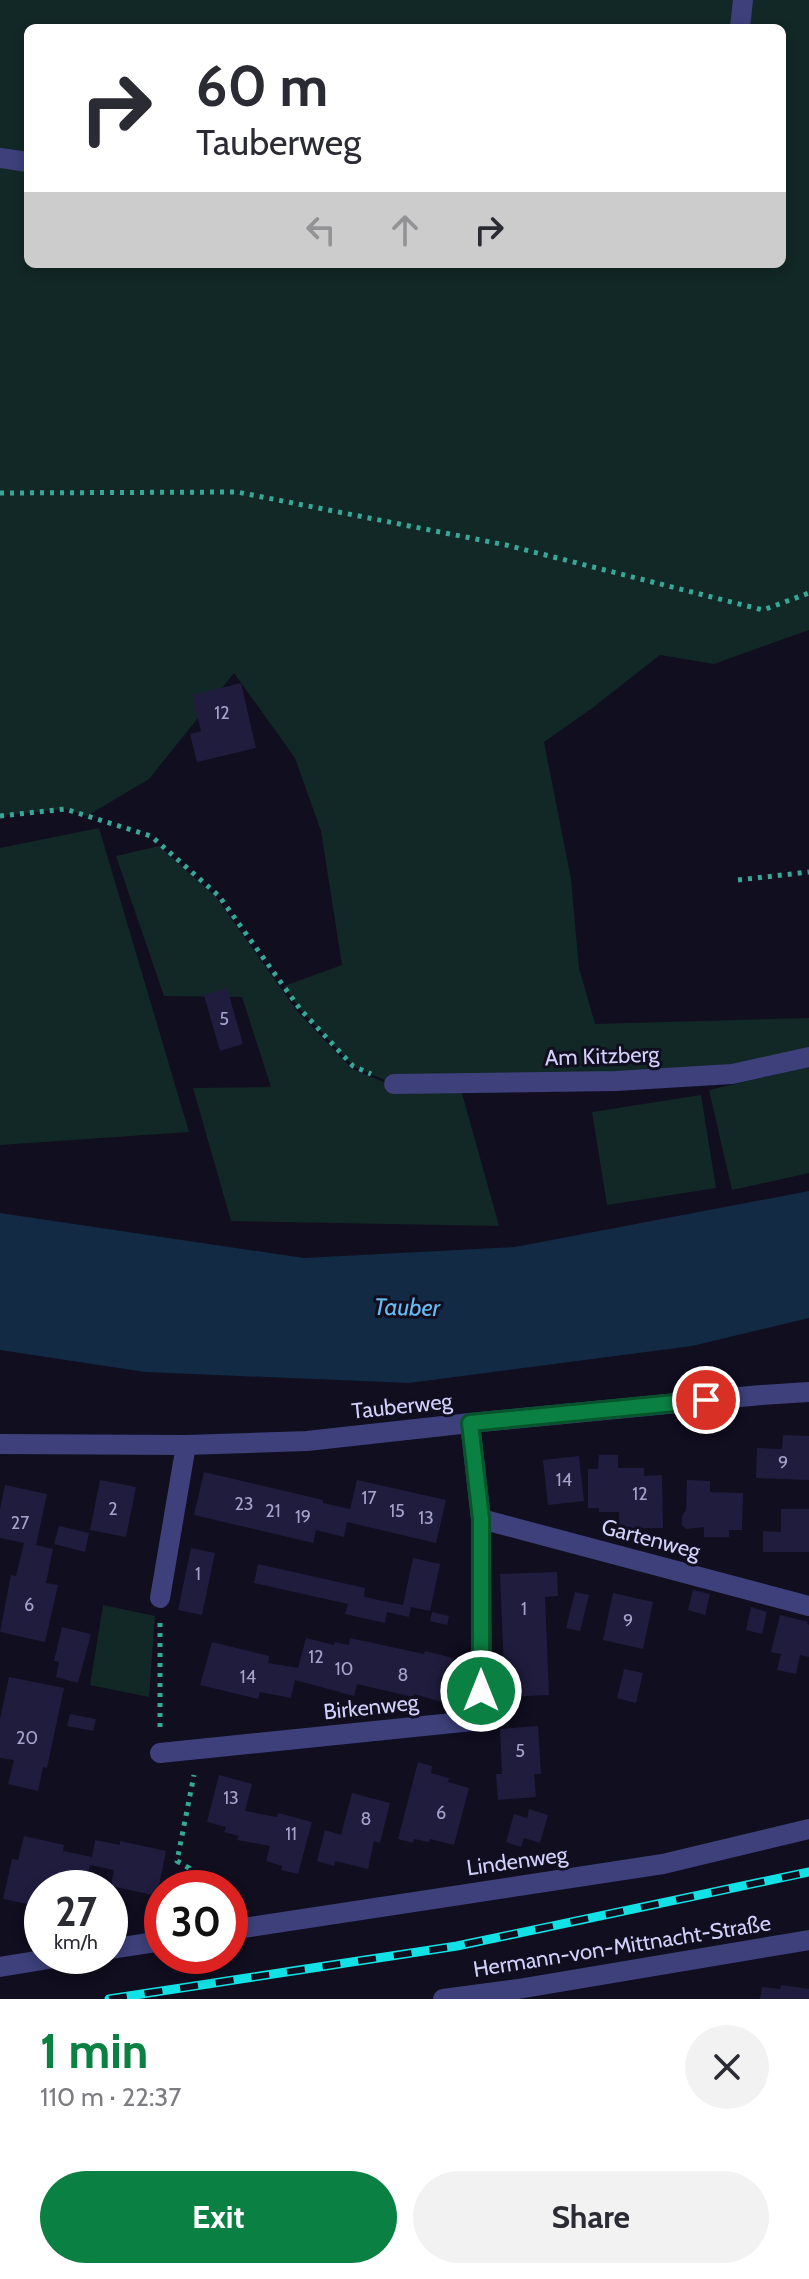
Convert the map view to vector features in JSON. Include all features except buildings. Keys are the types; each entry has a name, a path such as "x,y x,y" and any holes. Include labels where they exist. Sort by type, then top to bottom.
{"street":[{"path":"740,24 743,0"},
{"path":"0,158 24,161"},
{"name":"Am Kitzberg","path":"394,1084 616,1081 717,1075 809,1057"},
{"name":"Tauberweg","path":"0,1444 186,1445 307,1441 809,1392"},
{"name":"Birkenweg","path":"160,1753 482,1720 481,1519 470,1423"},
{"path":"160,1598 186,1445"},
{"name":"Gartenweg","path":"481,1519 809,1606"},
{"name":"Lindenweg","path":"248,1927 663,1864 809,1829"},
{"name":"Hermann-von-Mittnacht-Straße","path":"443,1999 518,1994 809,1940"},
{"path":"0,1967 24,1963"}],"path":[{"path":"0,493 237,492 506,545 763,610 809,593"},
{"path":"0,816 65,809 151,836 219,896 300,1009 353,1066 394,1084"},
{"path":"738,880 809,872"},
{"path":"160,1598 160,1753"},
{"path":"189,1870 177,1861 198,1750"}],"green space":[{"path":"0,0 809,0 809,630 714,664 660,655 544,742 571,879 579,968 595,1024 809,1018 809,1057 732,1074 394,1084 353,1066 300,1009 284,986 342,965 321,831 295,758 234,673 149,779 87,816 65,809 0,816"},
{"path":"99,828 189,1132 0,1145 0,848"},
{"path":"159,846 216,897 297,1011 352,1069 396,1087 460,1086 499,1226 231,1221 193,1088 271,1087 242,997 164,996 116,856"},
{"path":"809,1067 809,1173 732,1190 709,1090"},
{"path":"701,1095 716,1188 607,1205 592,1112"},
{"path":"103,1605 155,1616 149,1697 90,1685"}],"water":[{"name":"Tauber","path":"809,1191 809,1318 692,1346 409,1383 145,1372 0,1350 0,1213 304,1258 515,1247"}],"railway":[{"path":"109,1999 457,1946 809,1872"}],"route":[{"path":"481,1691 481,1519 470,1423 706,1400"}]}
